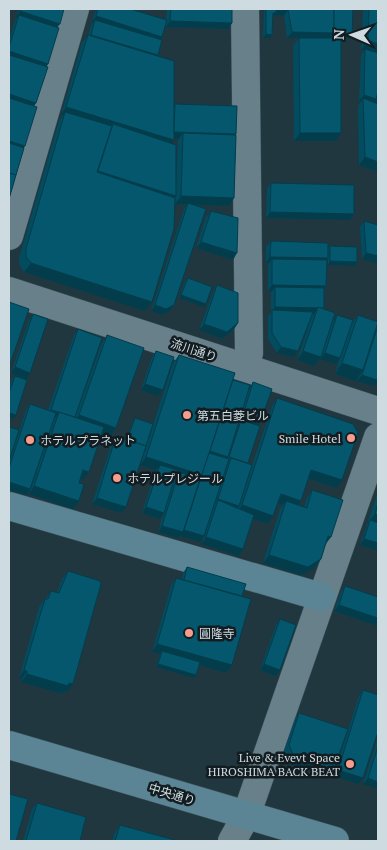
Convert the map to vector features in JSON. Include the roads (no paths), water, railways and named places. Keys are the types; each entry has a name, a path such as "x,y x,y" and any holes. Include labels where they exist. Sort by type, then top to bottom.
{"street":[{"path":"9,236 75,9"},
{"path":"245,9 249,353 245,367"},
{"name":"流川通り","path":"9,292 378,411"},
{"path":"232,841 246,816 378,437"},
{"path":"9,506 321,597"},
{"name":"中央通り","path":"9,745 335,841"}],"place":[{"name":"第五白菱ビル","path":"187,415"},
{"name":"Smile Hotel","path":"351,438"},
{"name":"ホテルプラネット","path":"30,440"},
{"name":"ホテルプレジール","path":"117,478"},
{"name":"圓隆寺","path":"189,633"},
{"name":"Live & Evevt Space HIROSHIMA BACK BEAT","path":"350,764"}]}
